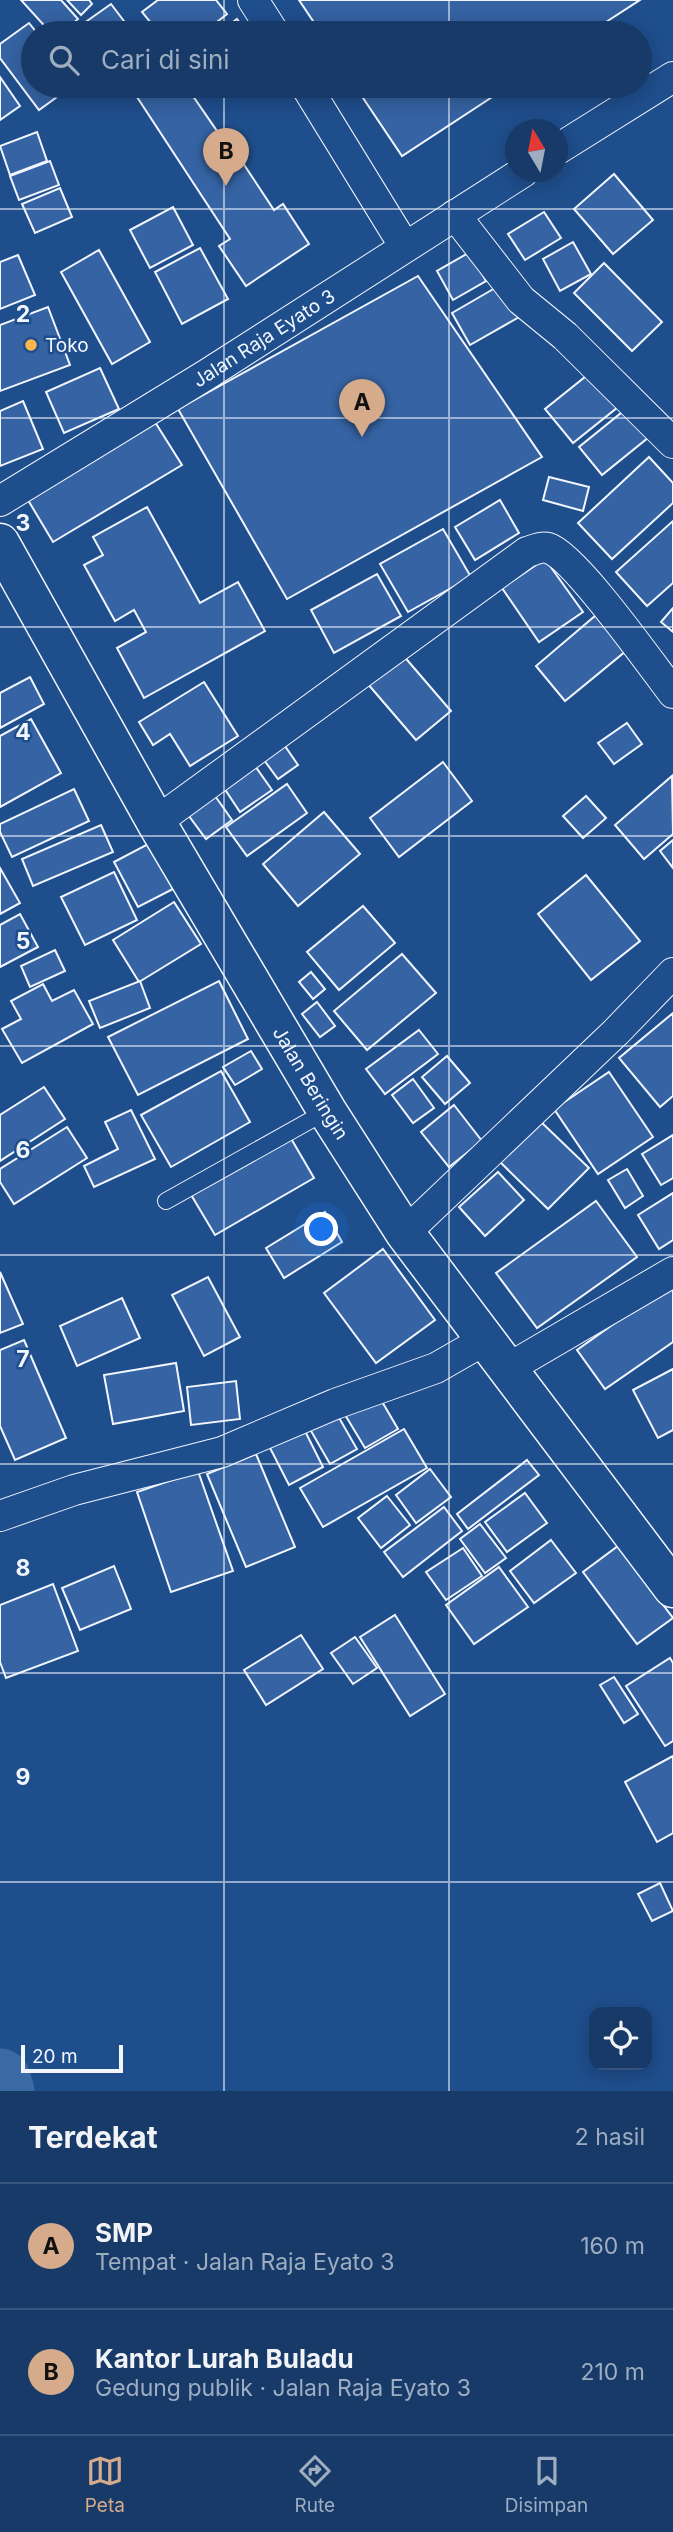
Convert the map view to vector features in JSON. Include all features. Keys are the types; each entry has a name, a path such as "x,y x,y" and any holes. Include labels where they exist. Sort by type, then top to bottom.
{"street":[{"path":"253,0 266,21"},
{"path":"652,91 673,78"},
{"path":"313,98 405,247"},
{"path":"568,143 641,98"},
{"name":"Jalan Raja Eyato 3","path":"0,500 206,375 507,182"},
{"path":"455,215 521,300 565,336 673,443"},
{"name":"Jalan Beringin","path":"0,543 156,822 327,1111 405,1233 673,1588"},
{"path":"156,822 527,552 542,547 554,550 596,593 673,693"},
{"path":"405,1233 616,1032 673,973"},
{"path":"0,1516 74,1490 222,1452 335,1404 436,1368 495,1355 673,1272"}],"lane":[{"path":"166,1201 327,1111"}],"building":[{"path":"21,0 61,0 78,19 76,21 40,21"},
{"path":"67,0 89,0 92,4 81,15"},
{"path":"158,0 216,0 227,14 218,21 149,21 142,12"},
{"path":"299,0 640,0 608,21 313,21"},
{"path":"111,4 124,21 87,21"},
{"path":"21,29 21,86 0,58 0,44"},
{"path":"0,77 20,106 0,120"},
{"path":"30,98 56,98 39,110"},
{"path":"138,98 194,98 224,141 227,139 274,210 283,204 309,244 246,286 219,246 230,239"},
{"path":"363,98 491,98 402,156"},
{"path":"37,132 47,161 10,175 0,146"},
{"path":"50,161 59,185 19,200 10,176"},
{"path":"614,174 653,220 613,254 574,209"},
{"path":"60,188 72,217 35,233 22,204"},
{"path":"173,207 193,245 150,268 130,230"},
{"path":"544,212 561,238 525,260 508,234"},
{"path":"573,242 591,274 560,291 543,259"},
{"path":"200,248 228,299 182,324 155,272"},
{"path":"99,250 150,342 112,364 61,272"},
{"path":"470,252 486,281 453,300 437,271"},
{"path":"18,255 35,295 0,309 0,262"},
{"path":"604,263 662,322 632,351 574,293"},
{"path":"418,276 542,457 287,599 178,409"},
{"path":"502,284 521,316 470,345 452,313"},
{"name":"Toko","path":"48,307 70,365 0,391 0,325"},
{"path":"100,368 119,409 64,433 46,392"},
{"path":"590,373 618,407 573,443 545,409"},
{"path":"23,401 43,449 0,466 0,411"},
{"path":"626,409 649,437 602,475 579,447"},
{"path":"155,422 182,465 53,542 28,500"},
{"path":"649,457 673,483 673,503 612,559 578,523"},
{"path":"549,477 589,487 583,511 543,500"},
{"path":"500,500 519,533 475,560 455,527"},
{"path":"147,507 200,603 238,582 265,631 144,698 117,648 146,632 134,610 115,621 84,565 103,555 93,537"},
{"path":"673,521 673,583 647,606 616,572"},
{"path":"443,529 471,577 408,612 380,564"},
{"path":"545,559 583,612 539,642 502,588"},
{"path":"377,574 401,616 334,653 311,610"},
{"path":"673,608 673,632 661,622"},
{"path":"602,610 632,646 565,701 536,666"},
{"path":"402,654 451,711 416,740 367,683"},
{"path":"30,677 44,704 0,728 0,693"},
{"path":"204,682 238,736 190,766 170,734 153,745 139,722"},
{"path":"31,719 61,773 0,807 0,736"},
{"path":"627,723 642,744 614,764 598,743"},
{"path":"285,746 298,765 278,779 264,760"},
{"path":"443,762 472,801 399,857 370,818"},
{"path":"253,763 272,790 240,812 222,785"},
{"path":"672,776 673,834 644,859 615,825"},
{"path":"287,784 307,813 247,856 226,827"},
{"path":"74,789 89,821 12,857 0,832 0,824"},
{"path":"213,793 232,820 206,839 186,812"},
{"path":"586,796 606,818 583,838 563,816"},
{"path":"324,812 360,854 298,906 263,864"},
{"path":"101,825 113,852 33,886 22,859"},
{"path":"673,840 673,868 660,851"},
{"path":"150,843 173,889 138,907 114,862"},
{"path":"0,868 20,903 0,914"},
{"path":"114,872 137,920 85,945 61,897"},
{"path":"586,875 640,941 591,980 538,914"},
{"path":"174,902 201,944 139,982 113,940"},
{"path":"363,906 395,943 339,990 307,952"},
{"path":"20,914 38,947 0,967 0,925"},
{"path":"55,950 65,971 30,987 21,966"},
{"path":"402,954 436,993 367,1050 334,1011"},
{"path":"311,972 325,989 313,999 299,982"},
{"path":"140,981 150,1008 100,1028 89,1001"},
{"path":"219,981 248,1039 138,1095 108,1037"},
{"path":"43,984 52,1001 74,990 93,1024 22,1063 2,1029 21,1019 11,1001"},
{"path":"317,1002 335,1026 320,1037 302,1014"},
{"path":"673,1013 673,1096 660,1107 619,1058"},
{"path":"419,1030 438,1054 385,1094 366,1069"},
{"path":"251,1051 262,1069 235,1085 223,1067"},
{"path":"447,1056 470,1083 445,1104 422,1077"},
{"path":"221,1071 250,1122 171,1167 141,1115"},
{"path":"609,1072 653,1137 598,1174 554,1109"},
{"path":"413,1079 434,1108 413,1123 392,1095"},
{"path":"44,1087 65,1119 0,1161 0,1115"},
{"path":"454,1105 482,1141 449,1167 421,1132"},
{"path":"131,1110 155,1159 94,1187 84,1166 118,1149 105,1122"},
{"path":"539,1120 589,1168 548,1209 498,1160"},
{"path":"67,1127 87,1158 14,1204 0,1182 0,1169"},
{"path":"289,1135 314,1178 215,1235 190,1193"},
{"path":"673,1135 673,1178 661,1185 642,1154"},
{"path":"627,1169 643,1196 625,1208 608,1180"},
{"path":"498,1172 524,1200 485,1236 459,1207"},
{"path":"673,1193 673,1240 659,1249 638,1215"},
{"path":"596,1201 637,1257 537,1328 496,1273"},
{"path":"325,1212 342,1242 284,1278 266,1248"},
{"path":"383,1249 435,1320 376,1363 324,1293"},
{"path":"0,1272 23,1324 0,1333"},
{"path":"208,1277 240,1337 204,1356 172,1295"},
{"path":"670,1284 673,1288 673,1342 605,1389 577,1350"},
{"path":"122,1298 140,1338 77,1366 60,1326"},
{"path":"24,1340 66,1438 15,1460 0,1426 0,1350"},
{"path":"176,1363 184,1411 113,1424 104,1375"},
{"path":"673,1369 673,1430 658,1438 633,1390"},
{"path":"236,1381 240,1419 191,1425 187,1387"},
{"path":"377,1393 398,1429 365,1448 344,1413"},
{"path":"334,1409 357,1449 330,1464 307,1424"},
{"path":"304,1429 323,1467 289,1485 269,1446"},
{"path":"404,1429 427,1468 323,1527 300,1488"},
{"path":"256,1454 295,1547 246,1567 207,1474"},
{"path":"527,1460 539,1475 468,1529 457,1514"},
{"path":"430,1469 451,1497 416,1523 396,1495"},
{"path":"198,1471 233,1571 171,1592 137,1492"},
{"path":"525,1493 547,1523 507,1552 485,1522"},
{"path":"387,1496 410,1525 381,1548 358,1518"},
{"path":"444,1507 462,1531 403,1577 384,1552"},
{"path":"480,1524 506,1558 485,1573 460,1539"},
{"path":"551,1540 576,1573 534,1603 510,1571"},
{"path":"618,1546 673,1618 637,1644 583,1572"},
{"path":"463,1548 482,1576 446,1600 426,1572"},
{"path":"114,1566 131,1609 80,1630 62,1588"},
{"path":"499,1567 528,1607 474,1644 446,1605"},
{"path":"53,1584 78,1651 6,1678 0,1662 0,1605"},
{"path":"395,1615 445,1694 410,1716 360,1637"},
{"path":"301,1635 323,1669 266,1705 244,1670"},
{"path":"355,1637 377,1668 353,1684 331,1653"},
{"path":"670,1658 673,1663 673,1741 665,1746 626,1686"},
{"path":"614,1677 638,1714 624,1723 600,1685"},
{"path":"673,1756 673,1833 657,1842 625,1782"},
{"path":"660,1883 673,1911 652,1921 638,1894"}],"waterway":[{"path":"0,2079 4,2091"}],"place":[{"name":"Kantor Lurah Buladu","path":"226,186"},
{"name":"Toko","path":"31,345"},
{"name":"SMP","path":"362,437"}]}
